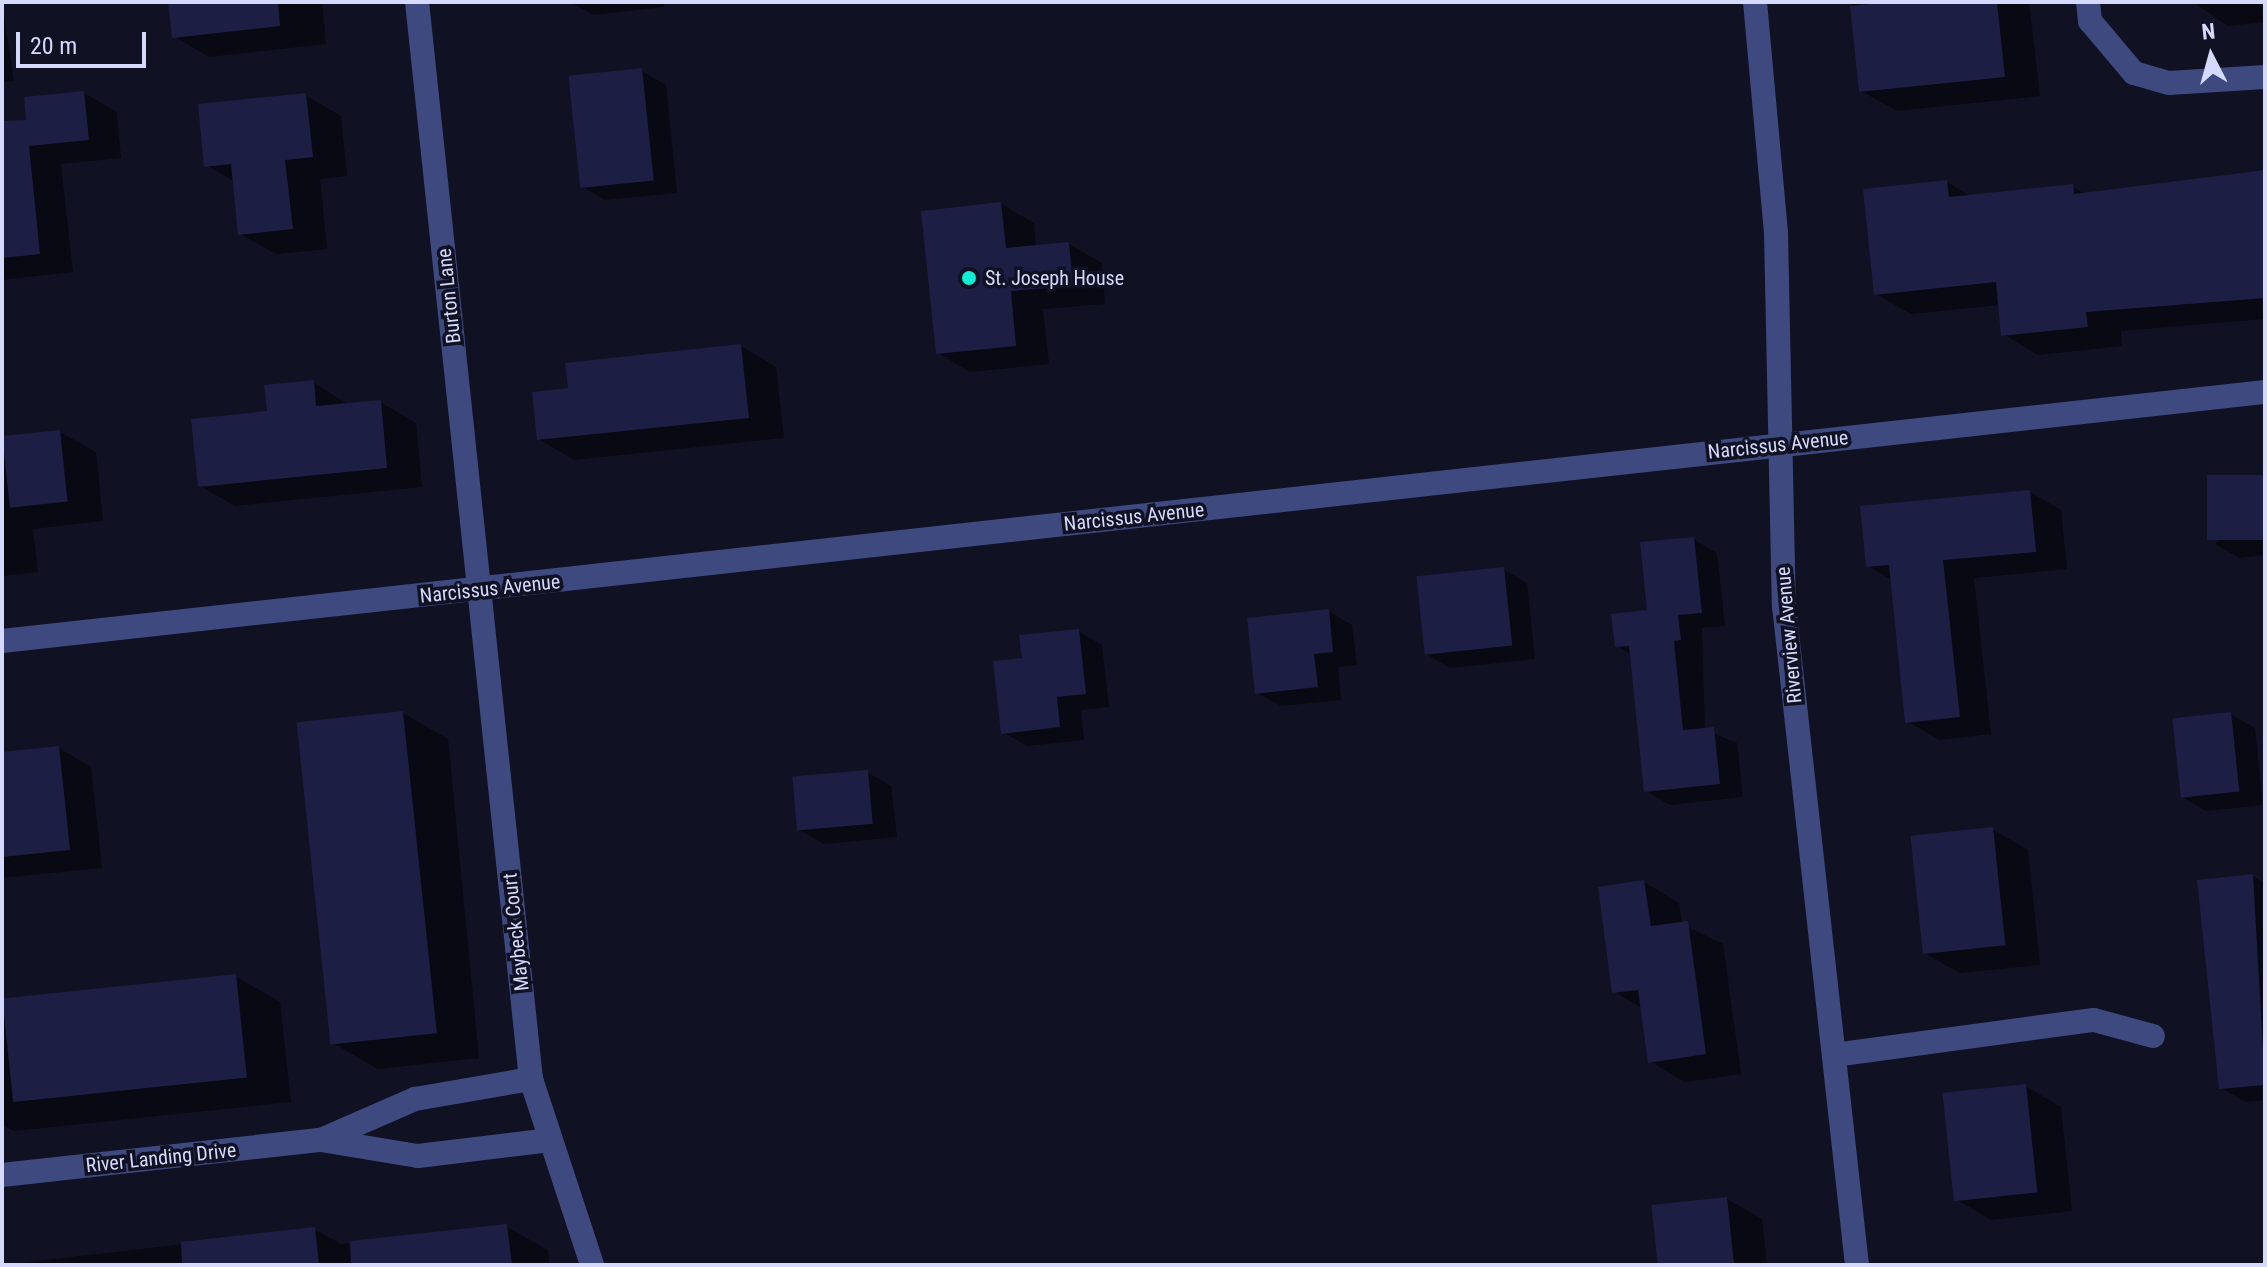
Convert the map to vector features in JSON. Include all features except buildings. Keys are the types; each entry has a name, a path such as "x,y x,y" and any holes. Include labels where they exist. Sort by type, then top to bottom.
{"street":[{"name":"Burton Lane","path":"417,2 480,591"},
{"name":"Riverview Avenue","path":"1755,2 1776,233 1784,606 1857,1265"},
{"path":"2088,2 2090,21 2134,73 2169,83 2265,77"},
{"name":"Narcissus Avenue","path":"2,641 480,591 2265,392"},
{"name":"Maybeck Court","path":"480,591 531,1079 592,1265"},
{"path":"1834,1055 2094,1020 2153,1036"},
{"name":"River Landing Drive","path":"321,1140 415,1099 531,1079"},
{"name":"River Landing Drive","path":"2,1175 321,1140 418,1156 550,1140"}],"place":[{"name":"St. Joseph House","path":"969,278"}]}
